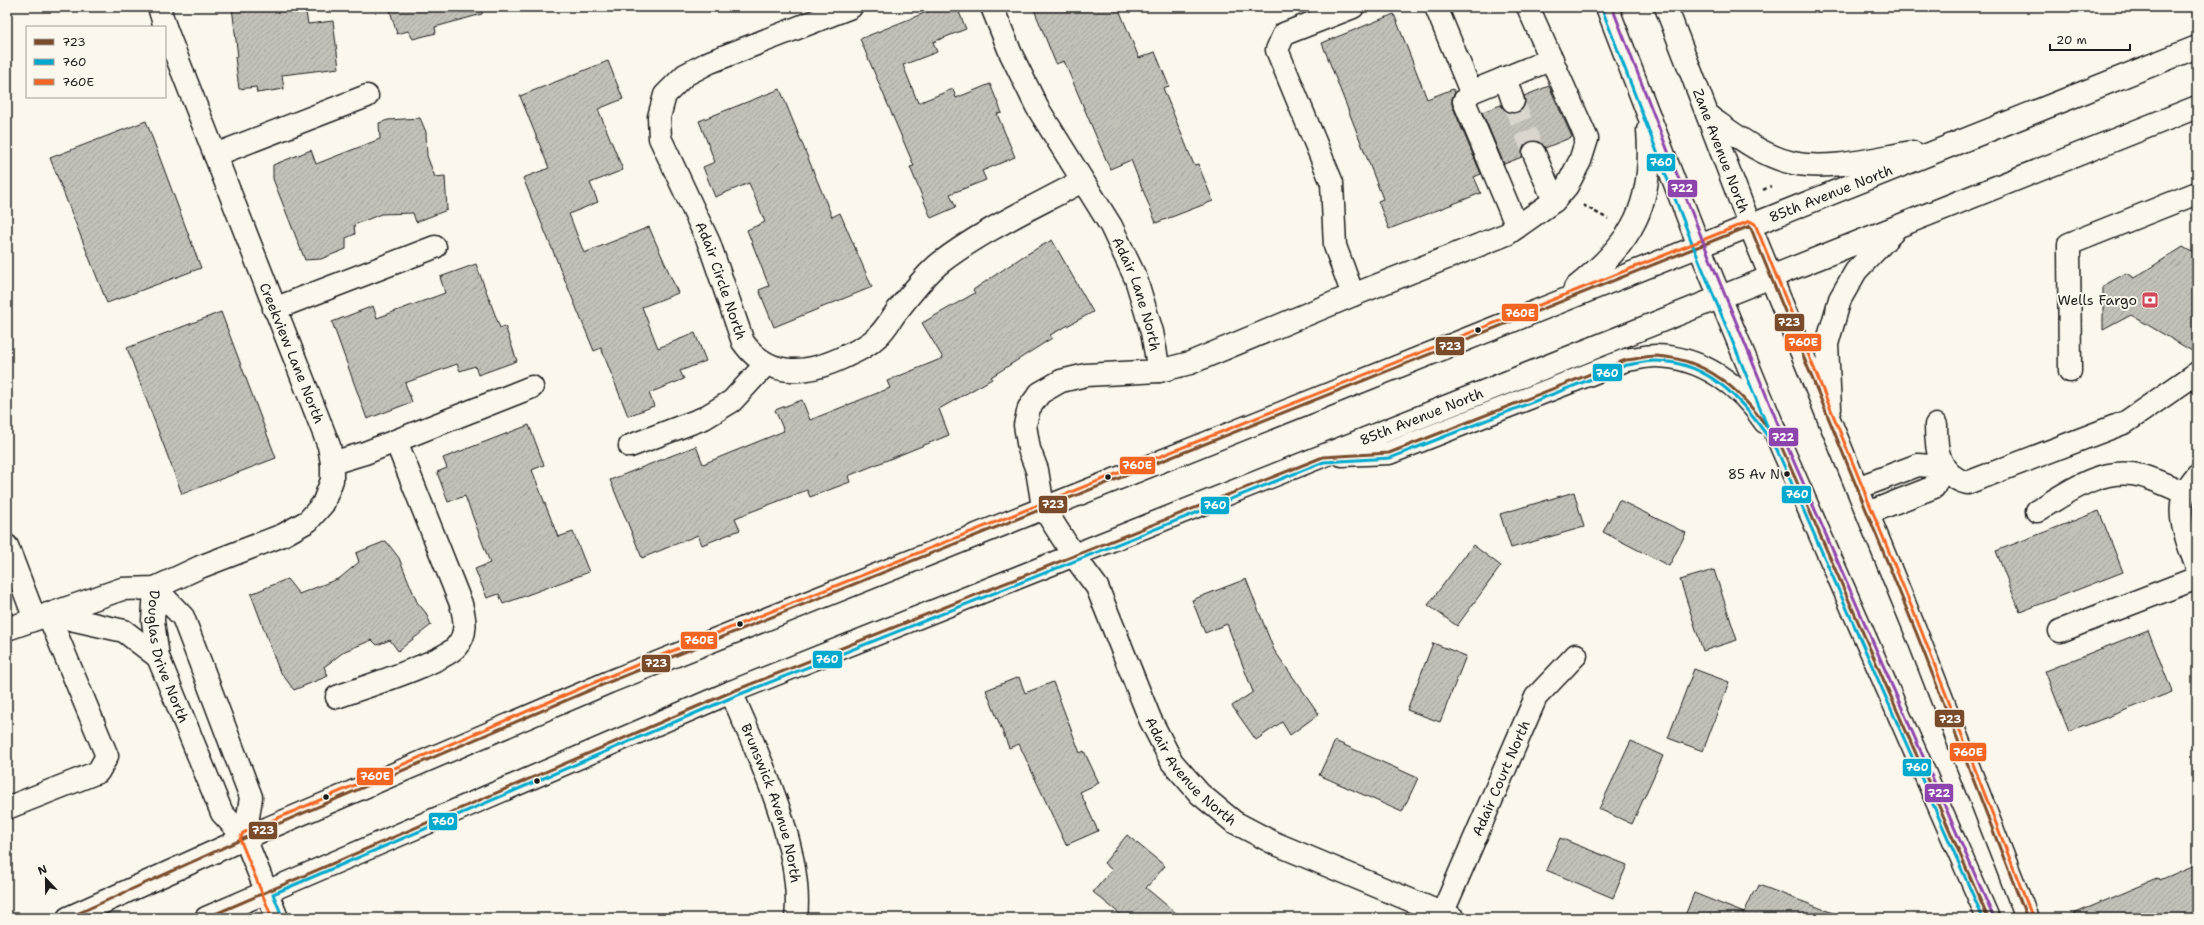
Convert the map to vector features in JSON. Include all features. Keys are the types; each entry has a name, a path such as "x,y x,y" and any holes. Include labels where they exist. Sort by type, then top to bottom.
{"main road":[{"name":"Creekview Lane North","path":"159,7 165,26"},
{"name":"Adair Circle North","path":"851,7 745,47 684,75 665,95 658,116 660,138 709,243 743,342 753,356 766,364 786,370 806,370 822,366 864,347 878,337 897,311 939,264 968,244 1082,181"},
{"name":"Adair Lane North","path":"992,7 1011,54 1038,107 1111,226 1136,279 1152,332 1159,371 1086,375 1061,381 1040,393 1029,408 1025,425 1029,449 1037,470 1043,507"},
{"path":"1353,7 1284,34 1277,50 1332,183 1335,246 1353,294"},
{"path":"1436,7 1471,92"},
{"path":"1159,371 1190,363 1353,294 1507,234 1557,197 1567,186 1580,161 1587,139 1528,7"},
{"path":"1607,7 1720,298 1782,448 1988,918"},
{"name":"Zane Avenue North","path":"1666,7 1770,278 1916,632 2027,918"},
{"name":"Creekview Lane North","path":"155,588 200,567 283,534 308,521 323,504 332,480 332,463 329,446 274,309 166,30"},
{"name":"85th Avenue North","path":"68,918 245,838 587,691 1043,507 2197,47"},
{"path":"1517,227 1464,101 1471,92 1552,59"},
{"path":"1556,303 1603,266 1621,244 1636,220 1644,199 1648,179 1650,152 1648,124 1627,61"},
{"path":"1505,78 1513,100"},
{"path":"215,155 367,96"},
{"name":"85th Avenue North","path":"206,918 731,692 2197,107"},
{"path":"1708,116 1742,140 1773,157 1810,166 1826,166 1952,145"},
{"path":"1534,153 1557,197"},
{"path":"2070,371 2069,244 2197,193"},
{"path":"1831,424 1827,344 1840,299 1856,270 1899,226"},
{"path":"274,309 435,247"},
{"path":"1323,456 1389,452 1626,360 1655,356 1675,358 1696,364 1713,372 1733,386 1758,411 1782,448"},
{"path":"630,446 704,418 732,401 766,364"},
{"path":"1936,425 1936,448 1943,467 1955,480 1966,483 2126,422 2197,373"},
{"path":"332,463 396,441 532,387"},
{"path":"337,696 431,661 456,648 463,635 466,621 461,604 396,441"},
{"path":"1857,488 1918,465 1943,467"},
{"path":"1868,513 1934,487 1943,467"},
{"path":"2037,511 2088,480 2118,473 2141,475 2191,484 2182,516 2186,540 2197,567"},
{"name":"Adair Avenue North","path":"1043,507 1074,556 1097,587 1150,720 1172,762 1200,794 1234,822 1274,843 1448,916"},
{"path":"7,546 42,616 107,756 98,772 7,808"},
{"path":"2060,631 2197,578"},
{"path":"7,629 122,589 155,588"},
{"name":"Douglas Drive North","path":"155,588 153,621 158,656 222,813 245,838 277,918"},
{"name":"Douglas Drive North","path":"155,588 183,617 251,796 245,838"},
{"path":"42,616 124,631 158,656"},
{"name":"Adair Court North","path":"1448,916 1536,697 1576,655"},
{"name":"Brunswick Avenue North","path":"731,692 779,810 792,859 797,905 796,918"}],"path":[{"path":"1557,197 1612,222"}],"building":[{"path":"232,7 305,7 308,24 333,21 339,68 282,75 284,89 257,93 256,87 239,89 235,57 238,57"},
{"path":"389,7 482,7 482,14 435,27 436,33 413,39 408,31 397,34"},
{"path":"939,7 957,7 966,29 933,42 937,52 903,65 918,103 953,89 956,98 990,84 1002,113 997,114 1015,157 982,171 986,180 950,194 956,207 931,218 910,167 914,166 860,39"},
{"path":"1033,7 1118,7 1139,58 1155,52 1169,86 1163,88 1194,165 1198,164 1213,201 1156,223 1131,160 1110,169 1064,61 1056,64"},
{"path":"1394,14 1427,99 1453,89 1455,92 1452,99 1452,105 1481,174 1474,177 1481,193 1389,229 1378,201 1383,199 1322,43"},
{"path":"608,61 623,99 598,109 623,170 590,183 598,202 569,214 584,253 649,227 678,293 642,307 658,348 695,333 706,361 680,371 684,379 649,393 654,406 628,416 601,348 594,351 523,178 549,168 520,96"},
{"path":"1549,86 1572,137 1545,148 1536,141 1530,141 1524,146 1522,157 1504,164 1482,112 1501,105 1510,113 1517,113 1525,104 1524,96"},
{"path":"780,89 832,217 840,213 872,287 774,327 759,290 769,286 747,230 765,222 749,183 715,197 703,167 715,162 699,121"},
{"path":"420,118 426,132 427,156 435,177 445,176 447,210 416,222 413,213 381,214 354,225 355,234 346,238 346,249 321,259 305,260 273,179 273,165 311,150 316,164 380,139 379,123 388,120"},
{"path":"146,121 201,268 107,303 50,158"},
{"path":"1052,240 1093,312 1050,335 1052,338 991,377 992,379 939,409 949,435 848,476 850,482 810,497 807,490 735,518 740,530 702,545 698,535 642,558 610,480 696,446 703,464 784,431 775,410 802,400 810,420 890,388 887,381 943,358 922,323 975,293 973,290 1022,257"},
{"name":"Wells Fargo","path":"2183,247 2197,255 2197,354 2131,315 2103,330 2103,286 2126,273 2134,278"},
{"path":"476,264 500,328 505,326 517,361 478,375 475,366 460,371 457,364 405,383 412,402 367,419 332,322 373,306 377,318 445,293 440,277"},
{"path":"221,312 276,458 182,494 127,348"},
{"path":"529,425 544,465 532,470 558,537 573,532 589,572 503,604 499,594 487,598 475,569 490,563 465,496 448,502 437,472 447,468 443,458"},
{"path":"1574,492 1584,527 1511,548 1500,514"},
{"path":"1619,500 1686,533 1669,566 1603,532"},
{"path":"2099,511 2123,572 2020,612 1996,551"},
{"path":"386,541 399,558 417,602 426,613 431,625 398,651 390,640 377,645 372,640 345,651 324,667 328,676 294,690 279,670 251,594 287,579 299,594 340,578 359,562 356,553"},
{"path":"1473,545 1501,566 1457,626 1428,605"},
{"path":"1714,570 1737,640 1703,651 1680,580"},
{"path":"1246,579 1274,650 1319,714 1290,735 1282,722 1256,740 1232,706 1253,692 1227,624 1205,633 1192,600"},
{"path":"2148,630 2172,692 2069,732 2045,671"},
{"path":"1433,643 1466,656 1440,722 1407,710"},
{"path":"1694,669 1729,682 1703,751 1668,738"},
{"path":"1019,677 1025,693 1053,682 1080,753 1084,751 1099,783 1080,792 1098,831 1066,845 1019,744 1009,748 986,690"},
{"path":"1335,741 1418,778 1402,812 1319,775"},
{"path":"1631,741 1663,756 1632,824 1599,809"},
{"path":"1127,835 1165,866 1146,888 1182,918 1125,918 1093,892 1112,870 1104,863"},
{"path":"1560,838 1627,865 1613,898 1546,870"},
{"path":"2197,864 2197,918 2064,918 2159,878 2160,880"},
{"path":"1759,885 1841,916 1841,918 1684,918 1694,893 1744,913 1754,891 1756,892"}],"tunnel":[{"path":"1513,101 1534,153"}],"transit line":[{"name":"722","path":"1612,7 1704,244 1787,446 1993,916"},
{"name":"760","path":"1602,9 1694,248 1777,450 1983,918"},
{"name":"760E","path":"272,918 240,839 243,833 607,677 1750,221 1755,224 1921,630 2032,916"},
{"name":"723","path":"68,918 245,838 609,682 1750,226 1916,632 2027,918"},
{"name":"723","path":"206,918 731,692 1323,457 1389,453 1626,360 1648,356 1677,359 1697,365 1714,374 1744,399 1758,415 1782,448 1988,918"},
{"name":"760","path":"282,916 273,894 733,697 1324,462 1390,458 1627,365 1651,361 1676,363 1694,369 1711,378 1741,403 1778,451"}],"place":[{"name":"Wells Fargo","path":"2150,300"},
{"name":"85 Av N","path":"1787,474"}]}
